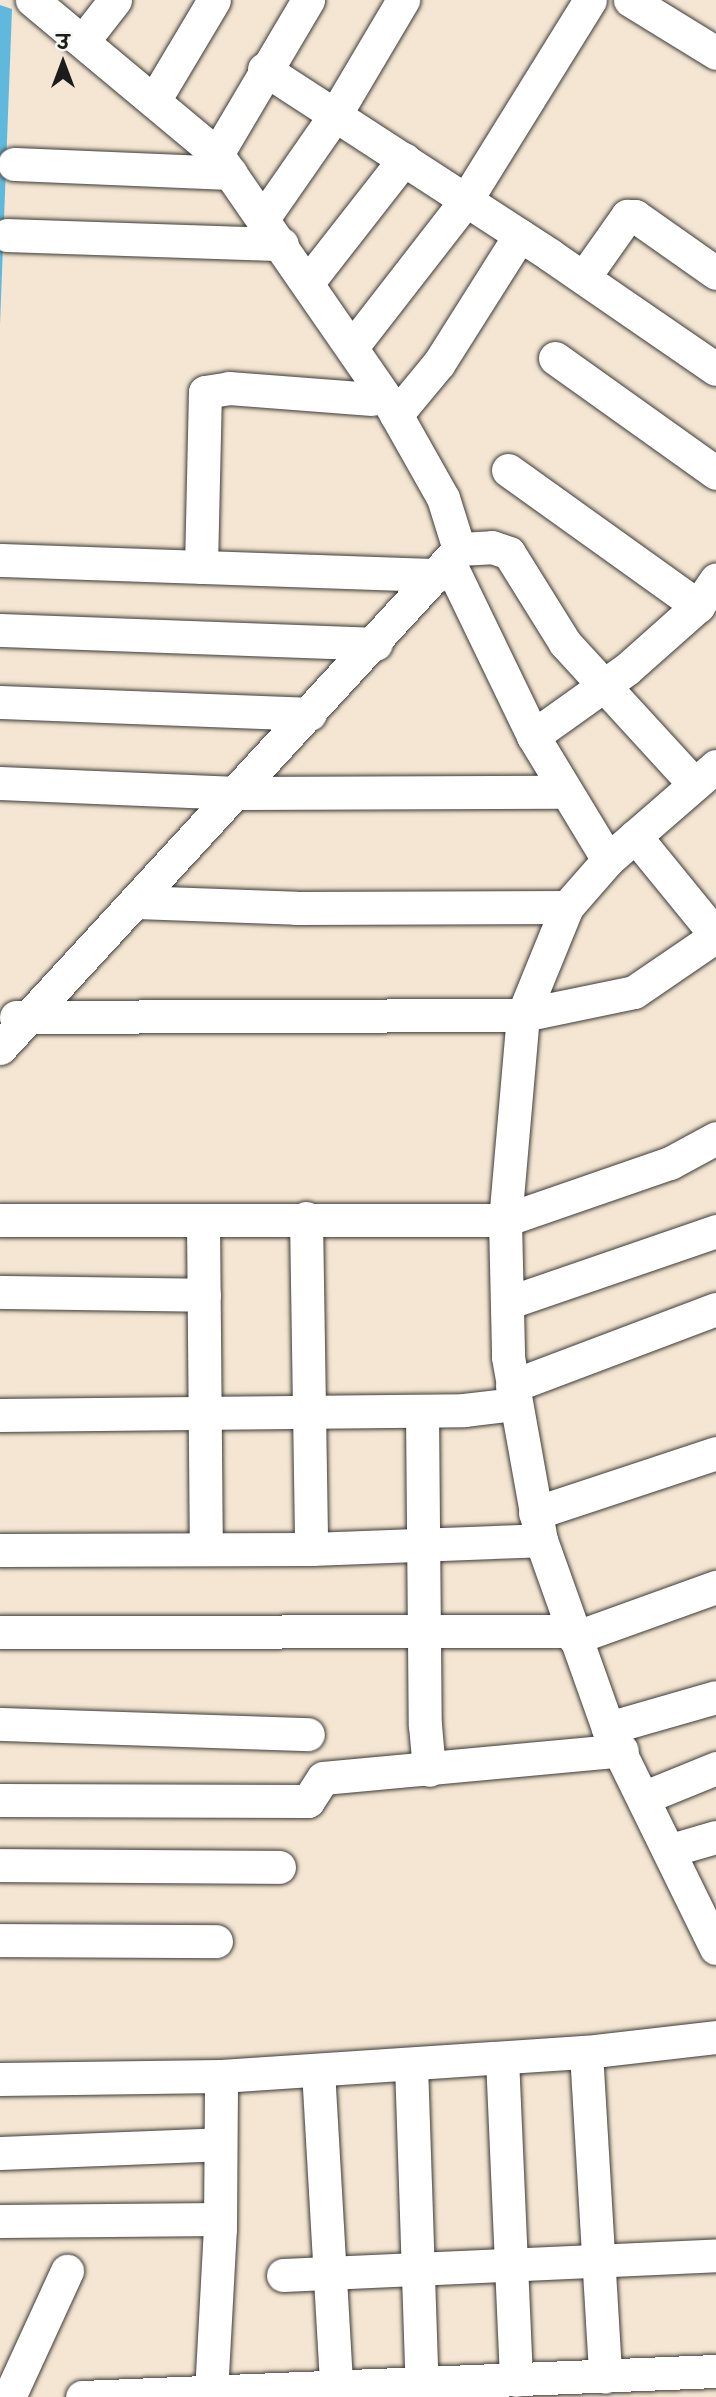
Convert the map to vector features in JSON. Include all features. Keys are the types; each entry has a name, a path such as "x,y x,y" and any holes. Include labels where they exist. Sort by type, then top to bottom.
{"street":[{"path":"32,0 155,99 224,164 264,217 352,347 384,407 443,498 449,562 533,736 564,792 608,860"},
{"path":"83,41 115,0"},
{"path":"155,99 214,0"},
{"path":"224,164 264,69 308,0"},
{"path":"264,217 335,115 402,0"},
{"path":"352,347 466,200 590,0"},
{"path":"645,4 716,53"},
{"path":"264,69 584,277 716,369"},
{"path":"308,282 404,159"},
{"path":"15,164 224,164"},
{"path":"584,277 627,216 635,216 716,273"},
{"path":"7,235 282,244"},
{"path":"201,567 205,392 229,388 384,407 439,363 520,235"},
{"path":"555,358 716,473"},
{"path":"508,470 707,592 604,685 533,736"},
{"path":"0,560 201,567 449,562 492,547 509,553 565,643 604,685 708,777 608,860 567,907 523,1015 505,1220 513,1395 538,1527 572,1634 615,1739 714,1936"},
{"path":"0,1048 14,1017 136,902 449,562"},
{"path":"0,631 376,643"},
{"path":"0,702 310,714"},
{"path":"0,783 237,793 564,792"},
{"path":"14,1017 523,1015 634,992 715,935 635,836"},
{"path":"136,902 296,908 567,907"},
{"path":"0,1220 505,1220 670,1163 716,1138"},
{"path":"306,1218 312,1549"},
{"path":"203,1220 206,1548"},
{"path":"507,1303 716,1231"},
{"path":"0,1292 204,1295"},
{"path":"0,1415 422,1411 513,1395 716,1309"},
{"path":"422,1411 424,1631 429,1770"},
{"path":"0,1550 312,1549 424,1545 538,1527 716,1453"},
{"path":"0,1632 424,1631 572,1634 716,1587"},
{"path":"0,1800 308,1801 323,1778 429,1770 615,1739 716,1697"},
{"path":"0,1724 308,1734"},
{"path":"645,1797 716,1768"},
{"path":"671,1850 716,1837"},
{"path":"0,1865 279,1867"},
{"path":"0,1940 216,1941"},
{"path":"0,2079 221,2076 586,2053 716,2037"},
{"path":"586,2053 605,2376"},
{"path":"502,2058 511,2263 522,2385"},
{"path":"411,2064 423,2390"},
{"path":"318,2070 337,2392"},
{"path":"219,2394 221,2076"},
{"path":"0,2153 220,2144"},
{"path":"0,2221 220,2219"},
{"path":"283,2275 419,2266 716,2255"},
{"path":"9,2397 66,2271"},
{"path":"82,2397 474,2389 522,2385 558,2387 605,2376 650,2386 716,2371"}],"water":[{"path":"0,5 12,9 0,325"}]}
